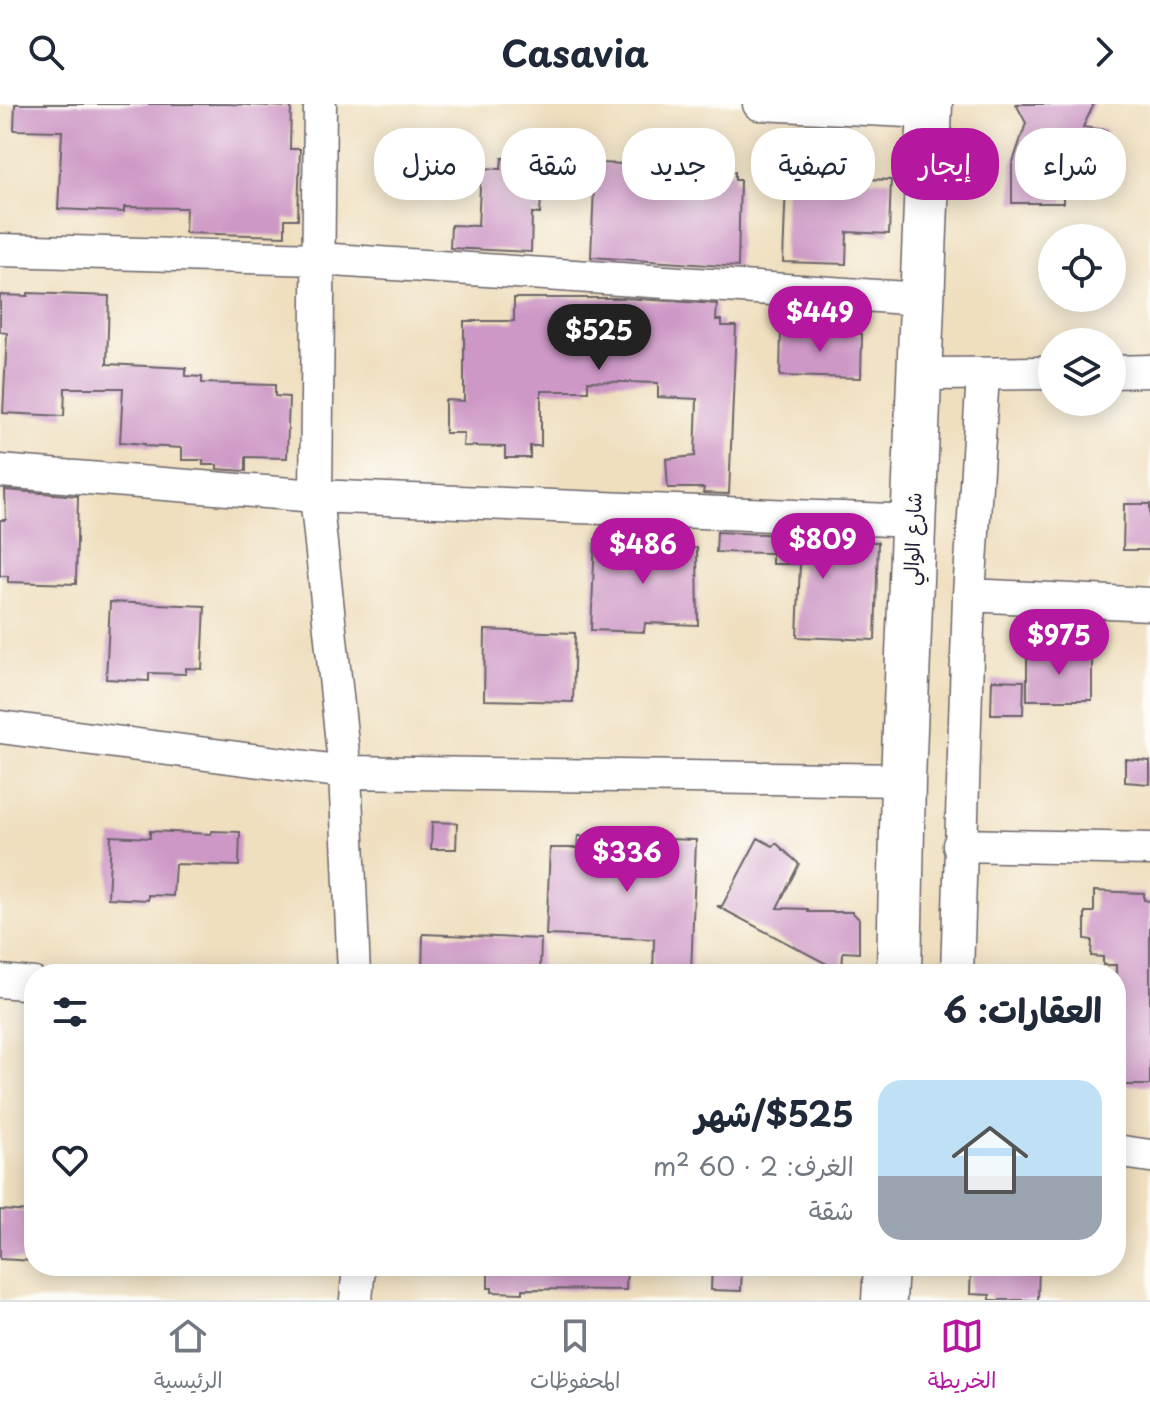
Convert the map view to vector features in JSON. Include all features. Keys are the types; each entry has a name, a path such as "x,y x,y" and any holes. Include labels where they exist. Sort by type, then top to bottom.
{"main road":[{"name":"شارع الوالي","path":"899,964 914,521 948,376 922,299 930,108"},
{"path":"884,1300 885,1276"}],"street":[{"path":"320,104 316,496 345,772 354,964"},
{"path":"759,104 930,108"},
{"path":"0,250 318,259 922,299"},
{"path":"1126,372 1150,371"},
{"path":"957,964 969,595 948,376 1038,373"},
{"path":"0,471 316,496 914,521"},
{"path":"969,595 1150,604"},
{"path":"0,727 345,772 903,780"},
{"path":"959,845 1150,849"},
{"path":"0,981 24,983"},
{"path":"1126,1152 1150,1156"},
{"path":"356,1300 358,1276"}],"building":[{"path":"15,104 291,107 290,149 300,149 298,219 285,219 285,236 185,233 186,208 124,207 124,212 58,209 62,131 14,130"},
{"path":"1016,104 1094,104 1083,127 1091,128 1024,128 1026,123"},
{"path":"1015,156 1015,200 1063,200 1063,203 1012,203 1012,165"},
{"path":"606,163 622,164 622,200 735,200 735,180 740,180 738,267 591,257 593,200 606,200"},
{"path":"485,168 501,169 501,200 541,200 540,214 532,213 531,252 450,248 451,225 478,226 479,200 485,200"},
{"path":"875,179 891,180 889,234 847,232 846,264 783,262 785,200 875,200"},
{"path":"28,293 109,296 107,364 186,368 186,376 202,377 202,383 275,385 275,396 289,397 287,458 246,457 246,471 217,469 217,465 203,465 203,460 182,460 182,448 120,442 123,388 65,388 64,416 3,413 7,333 0,332 0,295 28,296"},
{"path":"514,298 622,298 717,304 716,320 722,320 722,326 736,326 729,494 703,493 704,488 668,488 666,459 695,456 697,399 658,397 658,383 588,381 588,391 541,391 541,446 530,446 530,458 505,458 505,447 463,446 464,433 445,433 445,400 464,401 464,321 514,321"},
{"path":"781,328 862,334 861,378 780,376"},
{"path":"5,490 78,496 76,584 8,582 8,576 0,576 0,520 6,520"},
{"path":"1124,504 1150,504 1150,550 1123,550"},
{"path":"717,532 785,535 785,539 878,542 875,640 797,637 800,564 772,564 772,553 716,552"},
{"path":"595,539 627,540 627,546 697,548 698,625 645,623 644,632 591,630"},
{"path":"110,602 205,606 202,669 186,668 186,674 149,673 149,681 106,679"},
{"path":"485,630 575,633 573,702 484,700"},
{"path":"1027,653 1092,654 1092,700 1027,700"},
{"path":"992,680 1024,681 1023,714 991,714"},
{"path":"1125,759 1150,761 1150,784 1125,782"},
{"path":"432,822 457,823 456,849 431,849"},
{"path":"150,831 240,832 239,866 175,864 173,896 148,895 148,900 108,898 111,836 150,838"},
{"path":"578,836 696,840 691,964 653,964 654,939 546,935 550,848 577,848"},
{"path":"758,838 773,846 776,843 799,864 777,908 852,912 859,919 859,953 843,952 842,964 827,964 717,906 722,906"},
{"path":"1094,891 1144,893 1144,900 1150,901 1150,1085 1126,1085 1126,964 1103,964 1103,957 1091,956 1092,940 1085,939 1085,912 1094,912"},
{"path":"423,934 541,939 540,964 422,964"},
{"path":"0,1210 24,1211 24,1260 0,1259"},
{"path":"488,1276 627,1276 626,1290 523,1289 523,1293 492,1292 492,1288 488,1288"},
{"path":"712,1276 742,1276 741,1291 711,1290"},
{"path":"971,1276 1039,1276 1038,1300 990,1300 990,1295 970,1294"}]}
